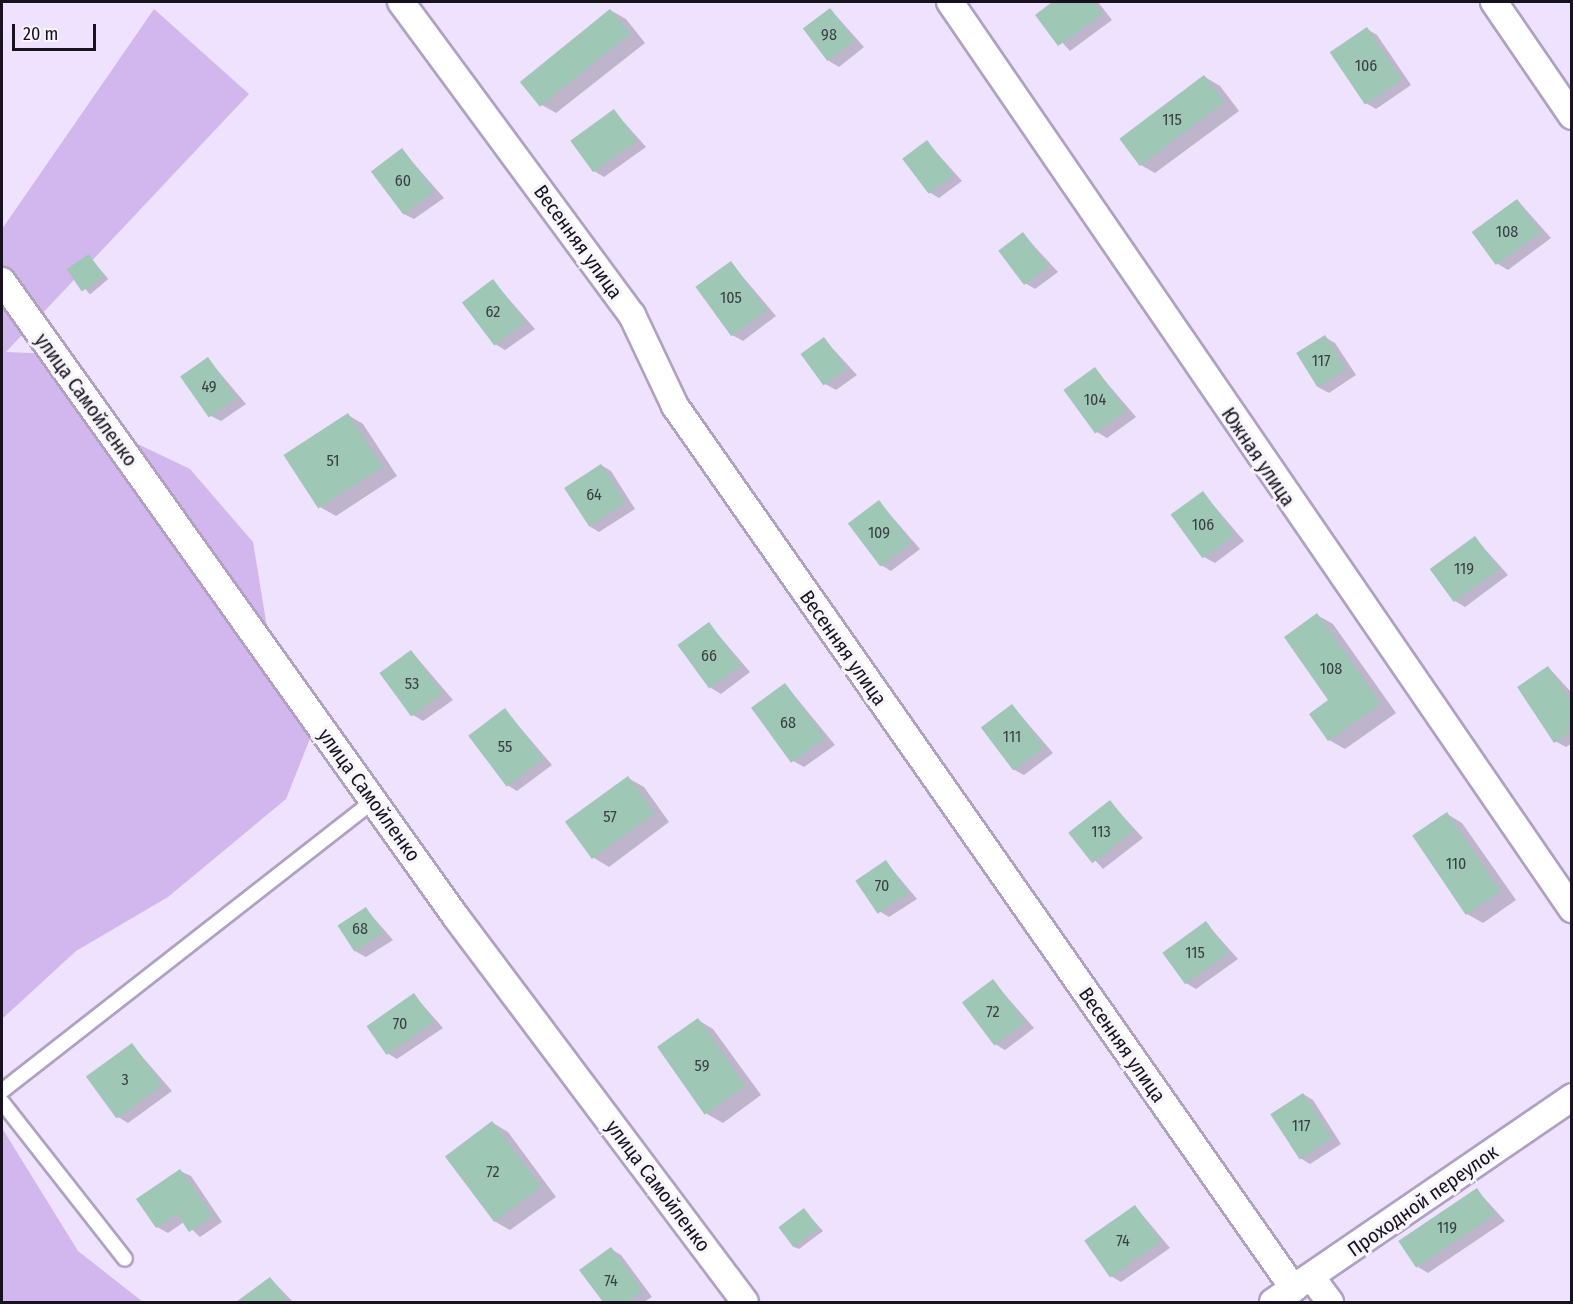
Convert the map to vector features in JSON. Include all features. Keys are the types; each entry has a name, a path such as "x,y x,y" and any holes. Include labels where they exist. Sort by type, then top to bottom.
{"street":[{"name":"Весенняя улица","path":"401,2 632,315 675,406 1293,1290 1330,1302"},
{"name":"Южная улица","path":"950,2 1572,909"},
{"path":"1494,2 1572,116"},
{"name":"улица Самойленко","path":"2,281 373,801 745,1302"},
{"name":"Проходной переулок","path":"1293,1290 1572,1096"}],"lane":[{"path":"2,1091 373,801"},
{"path":"2,1102 125,1259"}],"shaded area":[{"path":"154,9 249,94 6,352 52,354 100,426 190,469 253,542 271,652 315,726 286,799 168,897 76,951 2,1019 2,229"},
{"path":"2,1128 78,1251 143,1302 2,1302"}],"building":[{"path":"1052,2 1094,2 1103,14 1058,46 1035,15"},
{"path":"830,8 855,41 828,61 803,28"},
{"path":"610,9 630,34 540,107 520,82"},
{"path":"1367,27 1402,79 1365,104 1330,52"},
{"path":"1204,75 1224,102 1140,166 1119,139"},
{"path":"614,109 637,141 593,172 570,141"},
{"path":"927,140 953,175 929,194 902,159"},
{"path":"402,148 434,191 403,215 371,171"},
{"path":"1517,199 1541,232 1496,265 1472,232"},
{"path":"1023,232 1049,266 1024,285 998,251"},
{"path":"89,254 104,276 82,291 67,269"},
{"path":"731,261 767,310 731,336 695,287"},
{"path":"493,279 525,322 494,346 462,302"},
{"path":"1325,335 1346,369 1317,387 1296,353"},
{"path":"824,337 847,369 823,386 801,354"},
{"path":"208,357 237,398 209,417 180,377"},
{"path":"1095,367 1127,411 1095,434 1063,390"},
{"path":"348,413 383,467 318,509 283,455"},
{"path":"601,464 626,503 589,527 564,488"},
{"path":"1203,491 1235,535 1202,558 1171,515"},
{"path":"879,500 911,543 880,567 848,523"},
{"path":"1475,536 1499,569 1454,602 1430,569"},
{"path":"1317,613 1381,704 1328,741 1309,714 1328,700 1284,637"},
{"path":"709,622 741,666 709,689 677,645"},
{"path":"411,650 443,694 411,717 379,673"},
{"path":"1548,666 1572,701 1572,731 1554,743 1517,687"},
{"path":"785,683 825,738 791,763 751,708"},
{"path":"1012,704 1044,747 1013,771 981,727"},
{"path":"505,708 544,759 507,787 468,736"},
{"path":"628,776 655,813 592,859 565,822"},
{"path":"1110,800 1134,831 1092,863 1068,833"},
{"path":"1447,812 1501,892 1466,915 1412,835"},
{"path":"886,860 908,893 878,914 855,881"},
{"path":"366,907 383,933 354,952 337,926"},
{"path":"1206,921 1229,953 1185,984 1162,953"},
{"path":"993,979 1025,1022 994,1046 962,1002"},
{"path":"414,993 434,1022 387,1055 366,1026"},
{"path":"698,1018 746,1086 705,1115 657,1047"},
{"path":"132,1043 163,1085 116,1119 86,1077"},
{"path":"1303,1093 1332,1138 1300,1160 1270,1114"},
{"path":"492,1121 541,1186 494,1222 445,1157"},
{"path":"180,1169 213,1216 189,1232 177,1214 156,1228 136,1199"},
{"path":"1477,1188 1495,1215 1416,1268 1398,1241"},
{"path":"1135,1205 1161,1242 1110,1277 1084,1241"},
{"path":"804,1208 819,1228 793,1247 778,1227"},
{"path":"611,1247 643,1291 627,1302 603,1302 579,1270"},
{"path":"270,1277 289,1302 236,1302"}]}
